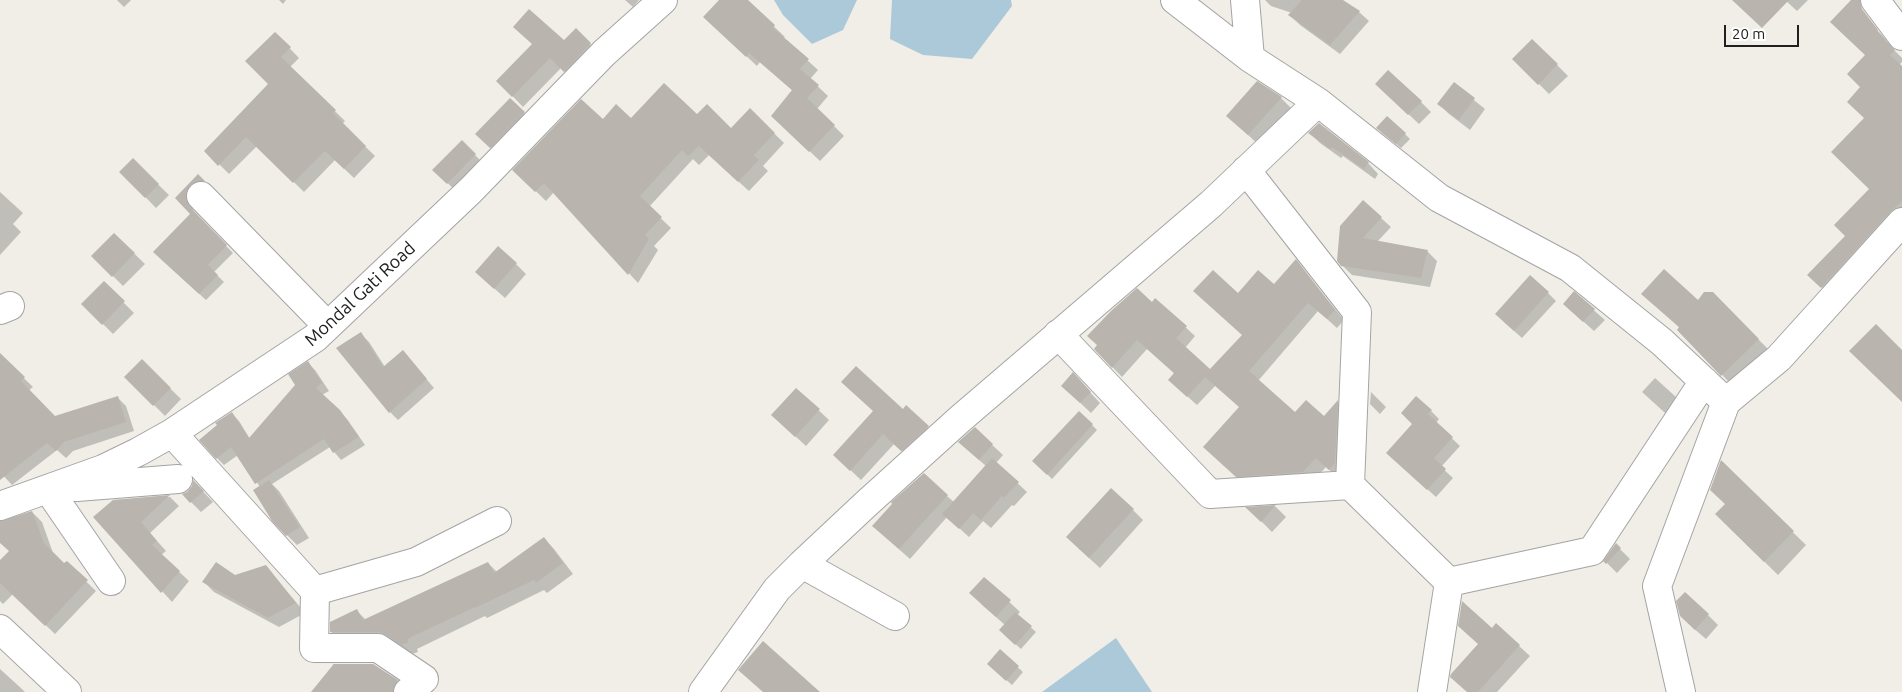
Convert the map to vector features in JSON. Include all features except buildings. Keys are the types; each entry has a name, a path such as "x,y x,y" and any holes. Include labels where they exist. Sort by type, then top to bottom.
{"street":[{"name":"Mondal Gati Road","path":"0,506 103,469 172,433 315,338 471,190 604,53 663,0"},
{"path":"1175,0 1250,58 1318,102 1440,198 1570,268 1662,342 1726,402"},
{"path":"1245,0 1250,58"},
{"path":"1875,0 1902,36"},
{"path":"703,692 777,589 802,564 952,425 1211,204 1318,102"},
{"path":"1246,170 1357,312 1350,485 1449,582"},
{"path":"201,196 318,317"},
{"path":"1681,692 1657,586 1726,402 1778,358 1902,222"},
{"path":"1058,334 1210,494 1350,485"},
{"path":"1449,582 1592,551 1704,381"},
{"path":"48,489 180,490 172,433"},
{"path":"172,433 315,591 314,648 378,648 424,679 408,692"},
{"path":"48,489 112,581"},
{"path":"315,591 416,562 497,521"},
{"path":"802,564 895,616"},
{"path":"1432,692 1449,582"},
{"path":"0,629 66,692"}],"water":[{"path":"774,0 857,0 843,30 812,44 783,15"},
{"path":"892,0 1011,0 1012,6 972,59 923,55 890,39"},
{"path":"1116,638 1152,692 1042,692"}]}
